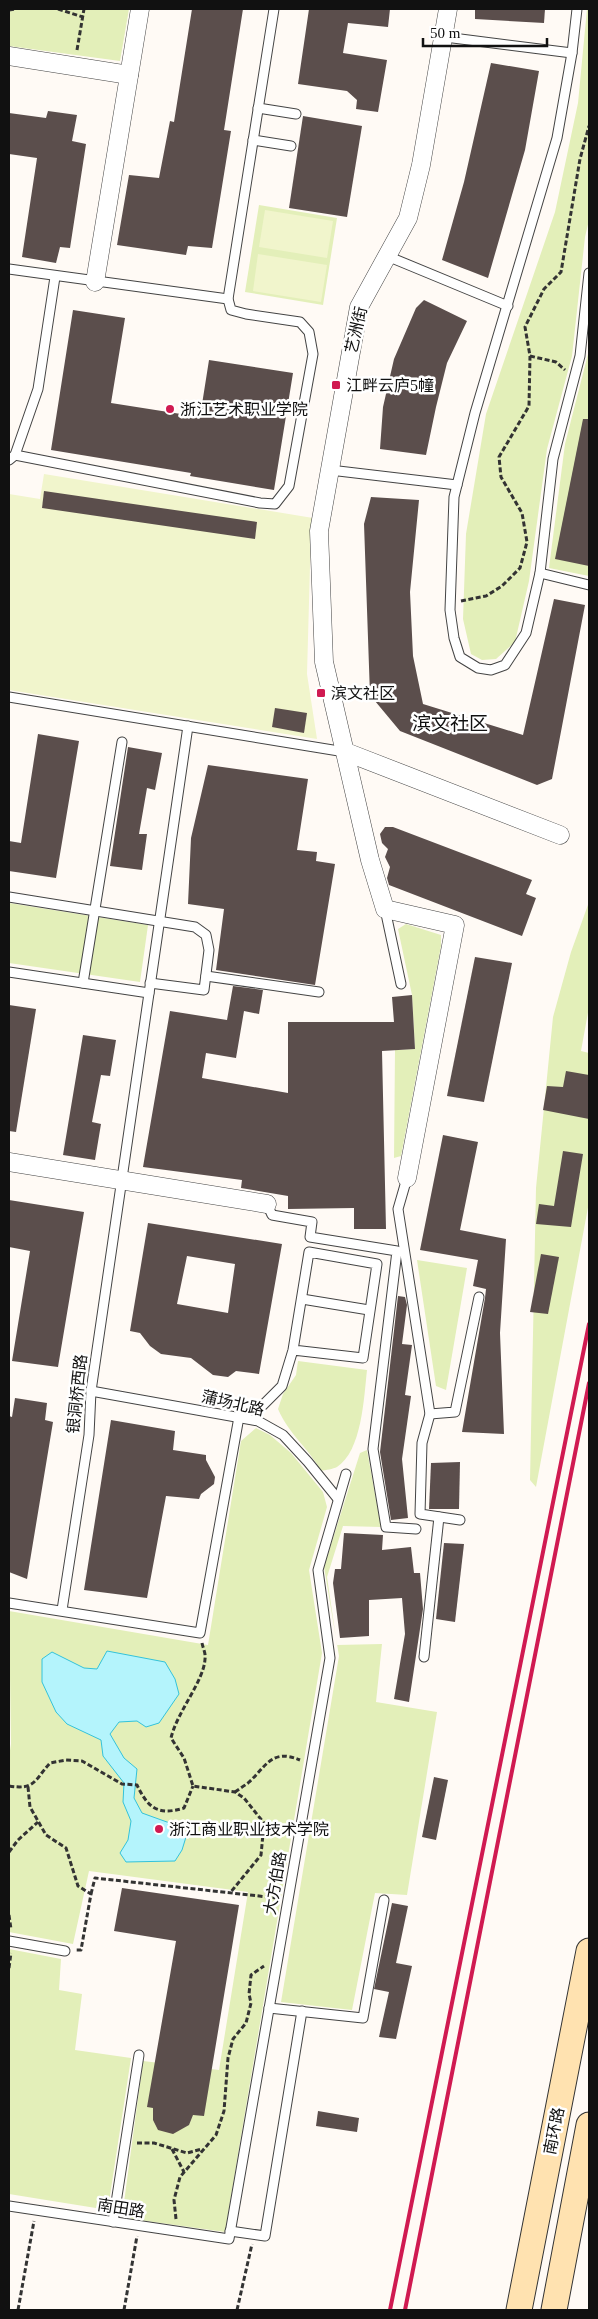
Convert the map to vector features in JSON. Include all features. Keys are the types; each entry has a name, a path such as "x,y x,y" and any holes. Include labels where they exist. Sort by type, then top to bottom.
{"main road":[{"name":"南环路","path":"519,2310 589,1951"},
{"name":"南环路","path":"554,2310 589,2125"}],"street":[{"path":"95,282 140,9"},
{"name":"艺洲街","path":"385,909 370,860 324,662 319,531 359,307 408,218 421,165 448,9"},
{"path":"9,56 129,74"},
{"path":"346,752 560,835"},
{"path":"385,909 455,925 407,1178"},
{"path":"9,1162 267,1204"}],"lane":[{"path":"55,277 38,389 12,458 260,503 275,504 289,486 313,354 308,332 300,322 231,310 228,299 274,9"},
{"path":"577,9 572,52 557,138 475,413 454,497 450,604 454,638 460,657 478,668 492,670 504,665 526,633 540,573 553,459 580,356 589,273"},
{"path":"444,37 572,52"},
{"path":"258,108 296,114"},
{"path":"253,140 291,146"},
{"path":"387,256 508,306"},
{"path":"9,269 55,277 228,299"},
{"path":"330,470 457,485"},
{"path":"540,573 589,584"},
{"path":"9,697 346,752"},
{"name":"银洞桥西路","path":"62,1610 89,1435 91,1391 150,988 158,920 188,726"},
{"path":"83,983 122,742"},
{"path":"9,897 195,927 206,935 210,950 204,990 83,983 9,972"},
{"path":"385,909 401,984"},
{"path":"206,976 318,992"},
{"path":"407,1178 398,1210 430,1414 422,1443 420,1514 460,1520"},
{"path":"267,1204 272,1216 312,1222 310,1237 398,1251 373,1449 386,1527 416,1529"},
{"path":"9,1603 200,1633 239,1417 244,1409 262,1407 282,1386 293,1350 309,1252 377,1264 363,1358 293,1350"},
{"path":"430,1414 455,1412 479,1297"},
{"path":"302,1299 370,1310"},
{"name":"蒲场北路","path":"91,1391 258,1421 283,1435 338,1499"},
{"name":"大方伯路","path":"230,2235 330,1658 318,1570 346,1474"},
{"path":"424,1657 439,1517"},
{"path":"269,2008 363,2018 384,1900"},
{"path":"9,1941 65,1951"},
{"path":"254,2234 265,2236 302,2012"},
{"path":"113,2222 139,2055"},
{"name":"南田路","path":"9,2206 178,2232 230,2235 254,2234"}],"path":[{"path":"9,10 16,9"},
{"path":"58,9 83,17"},
{"path":"74,66 84,9"},
{"path":"450,604 486,596 502,586 520,568 527,542 522,513 501,477 499,457 529,406 530,356 525,326 544,289 561,272 580,159 589,126"},
{"path":"530,356 556,362 574,380"},
{"path":"9,1786 23,1789 34,1784 50,1763 66,1760 82,1761 122,1784 137,1785 143,1798 154,1809 171,1812 184,1808 193,1786 184,1758 171,1738 175,1723 197,1682 206,1659 200,1633"},
{"path":"235,1792 248,1782 265,1763 276,1758 288,1755 311,1768"},
{"path":"193,1786 235,1792 244,1798 264,1823 261,1855 230,1893"},
{"path":"28,1787 30,1806 38,1822 46,1835 66,1848 78,1886 91,1894"},
{"path":"9,1852 18,1840 38,1822"},
{"path":"65,1951 81,1950 95,1878 288,1899"},
{"path":"178,2232 174,2200 180,2177 216,2134 224,2111 228,2058 233,2039 246,2023 251,2003 249,1994 251,1975 262,1966 277,1964"},
{"path":"125,2144 154,2143 187,2153 202,2149"},
{"path":"172,2148 184,2172"},
{"path":"18,2310 36,2210"},
{"path":"124,2310 139,2226"},
{"path":"237,2310 254,2234"}],"green space":[{"path":"9,9 129,9 120,61 9,46"},
{"path":"587,9 589,9 589,220 585,237 572,356 547,449 529,581 515,642 496,659 482,660 471,654 463,619 466,534 486,414 555,212 578,103"},
{"path":"259,205 337,218 323,305 245,292"},
{"path":"265,210 333,221 327,258 259,247"},
{"path":"258,254 327,265 321,302 253,291"},
{"path":"589,350 589,576 549,568 565,444"},
{"path":"44,474 313,518 311,530 307,674 317,739 9,690 9,494 40,499"},
{"path":"589,902 589,1007 581,1051 589,1053 589,1202 536,1487 530,1480 536,1188 553,1017 571,952"},
{"path":"9,903 148,925 140,982 9,963"},
{"path":"406,924 441,935 441,946 401,1156 394,1158 395,1050 415,1049 412,995 398,929"},
{"path":"417,1260 467,1268 446,1390 436,1386"},
{"path":"298,1361 367,1370 363,1408 357,1436 352,1449 335,1468 321,1471 288,1427 278,1409 283,1394 296,1375"},
{"path":"256,1428 270,1435 291,1453 323,1492 327,1507 309,1570 322,1653 225,2232 132,2219 123,2210 143,2061 219,2070 248,1892 89,1871 73,1944 9,1932 9,1757 11,1744 9,1611 208,1645 241,1441"},
{"path":"367,1450 381,1527 343,1526 327,1577 336,1638 324,1567 360,1453"},
{"path":"382,1644 376,1702 437,1712 407,1895 375,1893 352,2010 281,2002 339,1656 337,1645"},
{"path":"9,1949 61,1959 59,1990 82,1994 75,2050 131,2058 109,2202 102,2209 9,2194"}],"water":[{"path":"107,1651 165,1662 175,1679 179,1694 159,1723 146,1727 137,1721 119,1722 110,1734 124,1758 137,1769 134,1798 142,1813 178,1826 186,1837 182,1850 175,1861 126,1862 120,1853 128,1840 131,1821 123,1802 124,1783 103,1756 101,1740 67,1724 56,1712 42,1682 42,1659 52,1652 84,1668 97,1669"}],"building":[{"path":"192,9 243,9 224,130 231,131 212,248 188,246 186,255 117,245 129,175 159,178 170,121 174,122"},
{"path":"309,9 390,9 388,27 348,23 343,53 387,60 378,112 356,109 357,100 347,91 298,84"},
{"path":"475,9 545,9 544,23 475,19"},
{"path":"491,63 539,71 525,150 488,278 442,260 464,182"},
{"path":"48,111 77,115 72,141 86,144 70,248 60,247 56,263 22,257 37,158 9,154 9,113 46,118"},
{"path":"303,116 362,126 347,217 289,208"},
{"path":"424,300 467,321 447,363 426,455 380,449 383,407 394,359 416,308"},
{"path":"73,310 125,318 111,403 200,417 209,360 293,373 274,490 190,476 191,473 51,450"},
{"path":"583,419 589,419 589,566 555,559"},
{"path":"44,491 257,522 255,539 42,508"},
{"path":"371,497 419,500 410,592 413,656 423,704 523,735 554,599 585,605 552,779 537,785 400,731 370,695 364,524"},
{"path":"275,708 307,713 304,733 272,727"},
{"path":"38,734 79,741 56,878 9,871 9,841 21,843"},
{"path":"128,747 162,753 155,790 147,788 139,834 147,834 142,870 110,866"},
{"path":"208,765 308,779 297,850 317,852 316,861 335,864 315,985 216,970 224,909 188,904 191,838"},
{"path":"385,827 393,827 532,880 526,894 536,898 522,936 389,885 387,878 390,867 385,857 388,849 382,843 380,834"},
{"path":"475,957 512,963 484,1102 447,1096"},
{"path":"233,986 263,990 259,1014 244,1011 236,1058 206,1053 202,1078 288,1093 288,1022 394,1022 392,997 412,995 415,1049 382,1051 386,1229 354,1229 354,1208 288,1209 288,1196 241,1188 242,1180 143,1167 170,1011 227,1020"},
{"path":"9,1005 36,1009 16,1132 9,1131"},
{"path":"83,1035 116,1040 110,1076 101,1075 92,1122 101,1124 95,1160 63,1155"},
{"path":"566,1071 589,1075 589,1119 543,1110 547,1086 563,1087"},
{"path":"443,1135 478,1142 460,1230 506,1239 500,1333 504,1434 462,1432 486,1289 473,1286 478,1260 420,1250"},
{"path":"563,1151 583,1154 571,1227 536,1224 539,1204 554,1206"},
{"path":"9,1200 84,1212 58,1367 12,1361 30,1251 9,1247"},
{"path":"148,1223 282,1244 259,1374 236,1371 228,1377 213,1375 191,1358 161,1354 150,1346 140,1333 130,1331","holes":["187,1256 235,1264 228,1313 177,1304"]},
{"path":"541,1254 559,1257 548,1314 530,1312"},
{"path":"398,1296 405,1297 407,1305 402,1344 412,1345 405,1395 411,1396 402,1459 408,1518 391,1520 380,1452"},
{"path":"15,1398 47,1403 45,1420 53,1422 27,1579 9,1572 9,1416 12,1417"},
{"path":"111,1420 175,1431 173,1450 206,1455 206,1460 215,1477 214,1484 201,1494 199,1499 166,1496 147,1598 84,1590"},
{"path":"460,1462 459,1509 429,1509 431,1463"},
{"path":"344,1533 383,1535 382,1550 411,1547 414,1573 420,1573 423,1609 409,1702 394,1699 405,1634 402,1598 369,1600 369,1636 340,1638 333,1583 335,1569 341,1569"},
{"path":"444,1543 464,1544 455,1622 436,1619"},
{"path":"434,1777 448,1780 436,1840 422,1837"},
{"path":"122,1888 239,1905 204,2116 193,2115 189,2125 173,2134 158,2130 153,2120 153,2108 147,2107 176,1941 114,1931"},
{"path":"392,1903 408,1906 396,1963 412,1966 396,2039 379,2037 389,1992 374,1989"},
{"path":"318,2111 359,2118 357,2132 316,2126"}],"railway":[{"path":"390,2310 589,1324"},
{"path":"405,2310 589,1383"}],"place":[{"name":"江畔云庐5幢","path":"336,385"},
{"name":"浙江艺术职业学院","path":"170,409"},
{"name":"滨文社区","path":"321,693"},
{"name":"浙江商业职业技术学院","path":"159,1829"}],"district":[{"name":"滨文社区","path":"450,723"}]}
